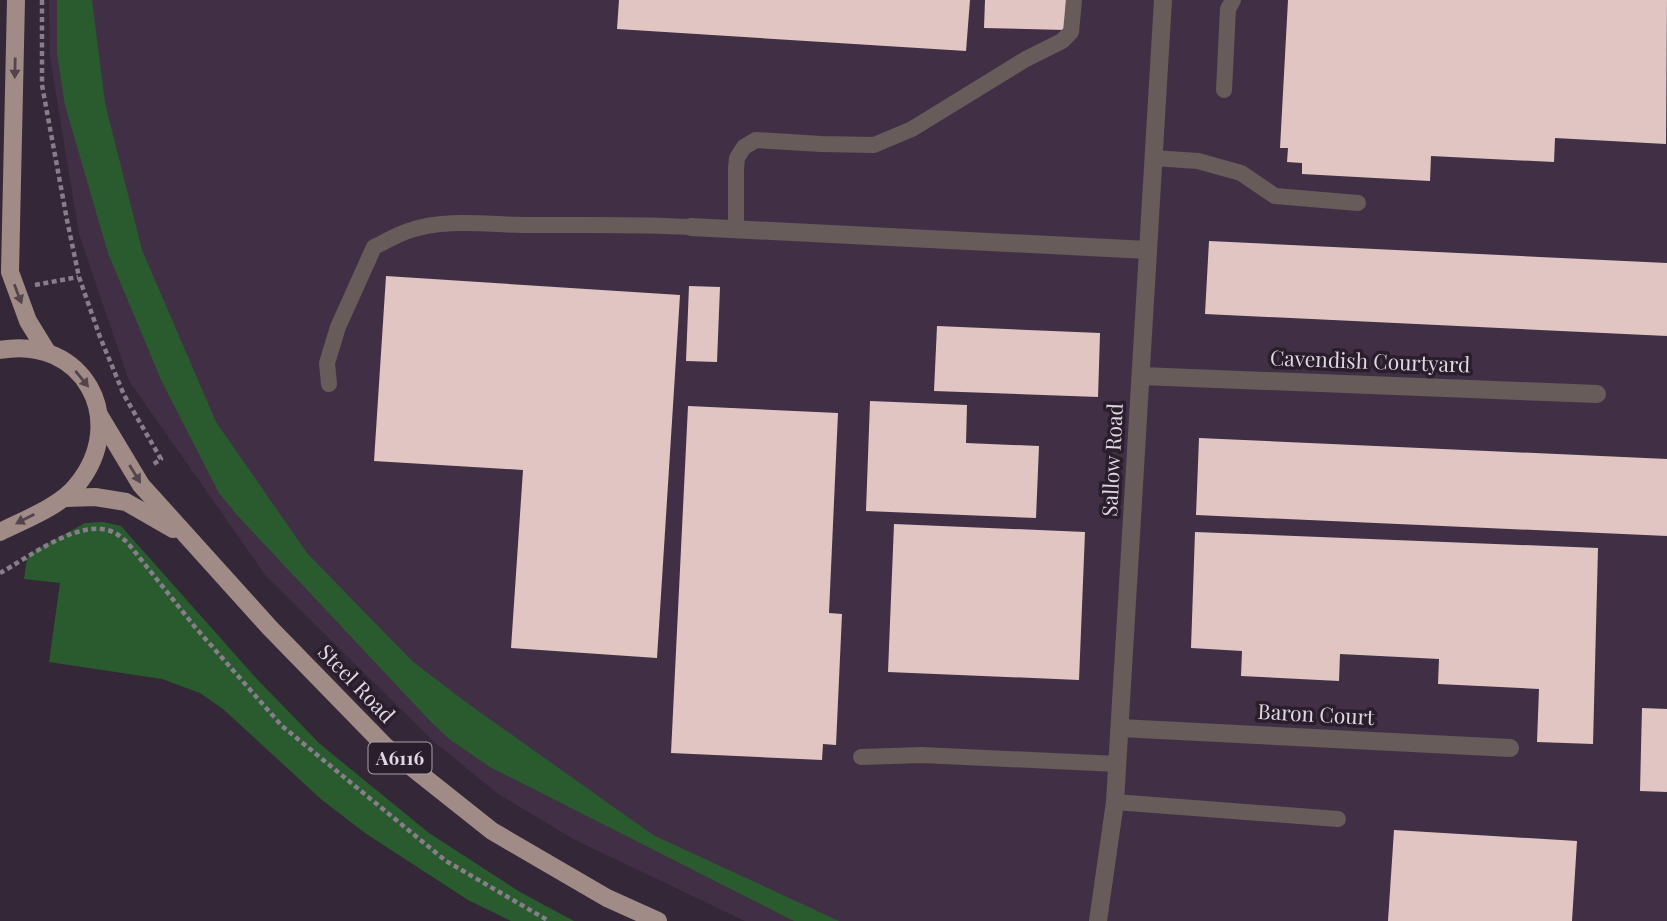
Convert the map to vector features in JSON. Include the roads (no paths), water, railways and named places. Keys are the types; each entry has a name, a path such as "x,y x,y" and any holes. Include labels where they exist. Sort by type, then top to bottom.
{"main road":[{"path":"16,0 10,272 28,321 47,352"},
{"path":"0,350 29,348 47,352 67,363 84,379 94,396 100,432 93,461 66,498 0,532"},
{"name":"Steel Road","path":"99,415 136,477 188,538 270,628 386,746 492,831 607,898 658,921"},
{"name":"Steel Road","path":"66,498 96,497 126,502 188,538"}],"street":[{"name":"Sallow Road","path":"1098,921 1118,764 1163,0"},
{"path":"691,228 1148,250"},
{"name":"Cavendish Courtyard","path":"1141,376 1597,394"},
{"name":"Baron Court","path":"1120,728 1510,748"}],"lane":[{"path":"736,230 736,168 737,158 744,147 757,140 874,145 912,129 1026,59 1062,41 1071,32 1074,0"},
{"path":"1224,90 1228,9 1233,0"},
{"path":"1154,158 1198,160 1241,173 1275,196 1358,203"},
{"path":"329,384 327,363 338,327 374,247 407,231 435,224 484,223 691,228"},
{"path":"861,757 922,755 1118,764"},
{"path":"1115,802 1338,819"}]}
